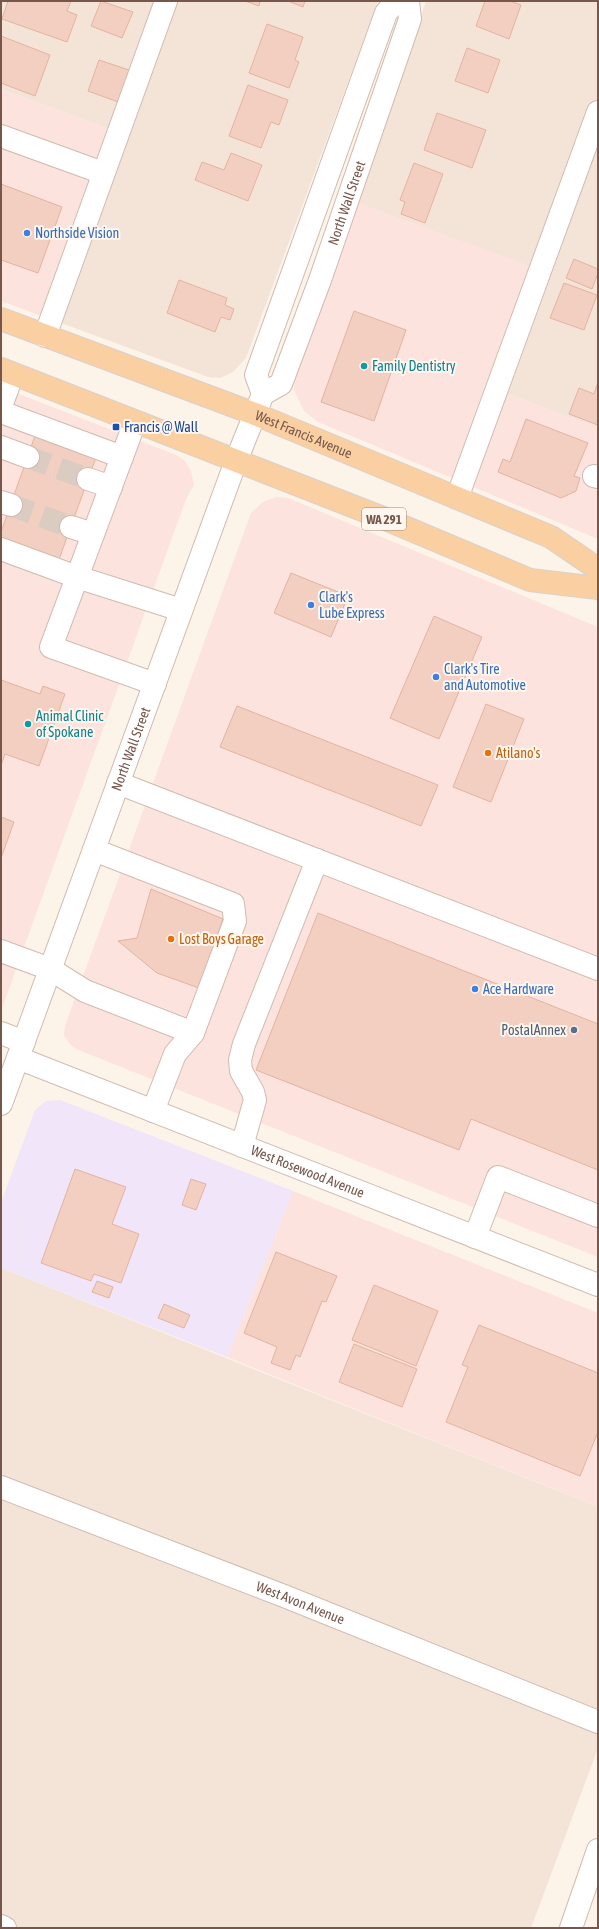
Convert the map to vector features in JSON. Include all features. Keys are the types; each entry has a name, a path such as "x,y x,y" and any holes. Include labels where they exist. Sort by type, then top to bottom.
{"main road":[{"name":"West Francis Avenue","path":"1,319 255,414 551,536 598,568"},
{"name":"WA 291","path":"7,371 383,518 530,580 598,588"}],"street":[{"path":"45,336 166,1"},
{"name":"North Wall Street","path":"263,394 256,375 386,13 396,1"},
{"name":"North Wall Street","path":"1,1104 236,461 263,394 281,384 320,280 410,19 408,1"},
{"path":"457,498 598,112"},
{"path":"1,136 103,173"},
{"path":"1,406 7,371"},
{"path":"1,412 122,457"},
{"path":"135,422 51,647 155,684"},
{"path":"1,447 28,457"},
{"path":"88,478 111,487"},
{"path":"71,527 93,534"},
{"path":"1,548 76,577 181,610"},
{"path":"118,783 598,969"},
{"path":"94,850 233,904 235,921 193,1033 174,1054 153,1111"},
{"path":"242,1146 255,1100 253,1092 241,1071 240,1060 317,860"},
{"path":"1,951 50,969 85,991 193,1033"},
{"name":"West Rosewood Avenue","path":"1,1033 21,1050 153,1111 598,1285"},
{"path":"475,1237 498,1177 598,1216"},
{"name":"West Avon Avenue","path":"1,1487 284,1596 598,1722"},
{"path":"571,1928 598,1850"},
{"path":"1,1926 5,1928"}],"shaded area":[{"path":"1,1 378,1 246,358 233,372 220,378 208,377 53,320 122,134 1,89"},
{"path":"426,1 598,1 598,428 508,394 356,202"},
{"path":"1,89 122,134 53,320 1,301"},
{"path":"356,202 552,274 508,394 598,428 598,539 318,422 304,411 294,390 295,371"},
{"path":"1,387 176,455 185,461 191,471 194,485 186,499 1,1011"},
{"path":"276,497 288,498 598,627 598,1257 76,1049 69,1043 64,1035 65,1026 251,513 263,502"},
{"path":"60,1100 293,1191 227,1357 1,1268 1,1203 35,1110 46,1101"},
{"path":"293,1191 598,1313 598,1507 227,1357"},
{"path":"1,1268 598,1507 598,1751 531,1928 1,1928"}],"building":[{"path":"8,1 71,1 67,11 77,15 67,42 2,19"},
{"path":"101,1 133,12 122,38 91,26"},
{"path":"245,1 260,1 259,6"},
{"path":"288,1 305,1 303,7"},
{"path":"485,1 510,1 521,5 509,39 476,26"},
{"path":"267,24 303,37 295,60 299,62 289,88 249,73"},
{"path":"1,36 50,55 35,96 1,83"},
{"path":"467,48 500,60 488,93 455,81"},
{"path":"99,60 132,71 121,103 88,91"},
{"path":"248,85 288,100 279,125 271,122 261,148 229,136"},
{"path":"437,113 486,130 472,168 424,150"},
{"path":"231,153 262,165 248,201 195,180 202,162 224,170"},
{"path":"414,163 443,174 425,223 401,214 405,202 400,200"},
{"name":"Northside Vision","path":"1,184 62,207 38,273 1,260"},
{"path":"574,259 598,269 592,289 566,278"},
{"path":"179,280 227,298 225,305 234,309 230,320 221,317 215,332 167,313"},
{"path":"564,283 597,295 584,330 550,318"},
{"name":"Family Dentistry","path":"354,311 406,330 374,421 321,402"},
{"path":"598,382 598,425 569,414 579,388 594,394"},
{"path":"526,419 588,443 574,476 580,478 576,491 561,498 498,472 503,459 510,462"},
{"path":"37,430 98,452 58,562 1,542 1,532"},
{"name":"Clark's Lube Express","path":"291,573 348,596 331,637 274,613"},
{"name":"Clark's Tire and Automotive","path":"434,616 482,637 439,739 390,718"},
{"name":"Animal Clinic of Spokane","path":"1,680 40,694 43,686 65,694 39,766 5,754 1,765"},
{"name":"Atilano's","path":"486,704 524,719 491,802 453,787"},
{"path":"237,706 438,785 421,826 220,747"},
{"path":"1,817 14,822 1,858"},
{"name":"Lost Boys Garage","path":"151,889 223,919 199,988 157,973 118,941 137,938"},
{"path":"318,913 598,1024 598,1170 471,1119 459,1150 256,1070"},
{"path":"75,1169 126,1187 112,1224 139,1234 121,1283 94,1274 91,1281 41,1263"},
{"path":"191,1179 206,1184 196,1210 182,1205"},
{"path":"276,1252 337,1276 326,1302 322,1301 300,1357 296,1355 290,1370 271,1363 277,1347 244,1333"},
{"path":"97,1281 113,1287 109,1298 92,1292"},
{"path":"374,1285 438,1311 416,1366 352,1340"},
{"path":"164,1304 190,1315 184,1328 158,1318"},
{"path":"479,1325 598,1373 598,1432 580,1476 446,1422 468,1367 462,1365"},
{"path":"354,1344 417,1369 402,1407 339,1382"}],"tunnel":[{"path":"28,457 88,479"},
{"path":"11,505 71,527"}],"place":[{"name":"Northside Vision","path":"27,233"},
{"name":"Family Dentistry","path":"364,366"},
{"name":"Francis @ Wall","path":"116,427"},
{"name":"Clark's Lube Express","path":"311,605"},
{"name":"Clark's Tire and Automotive","path":"436,677"},
{"name":"Animal Clinic of Spokane","path":"28,724"},
{"name":"Atilano's","path":"488,753"},
{"name":"Lost Boys Garage","path":"171,939"},
{"name":"Ace Hardware","path":"475,989"},
{"name":"PostalAnnex","path":"574,1030"}]}
